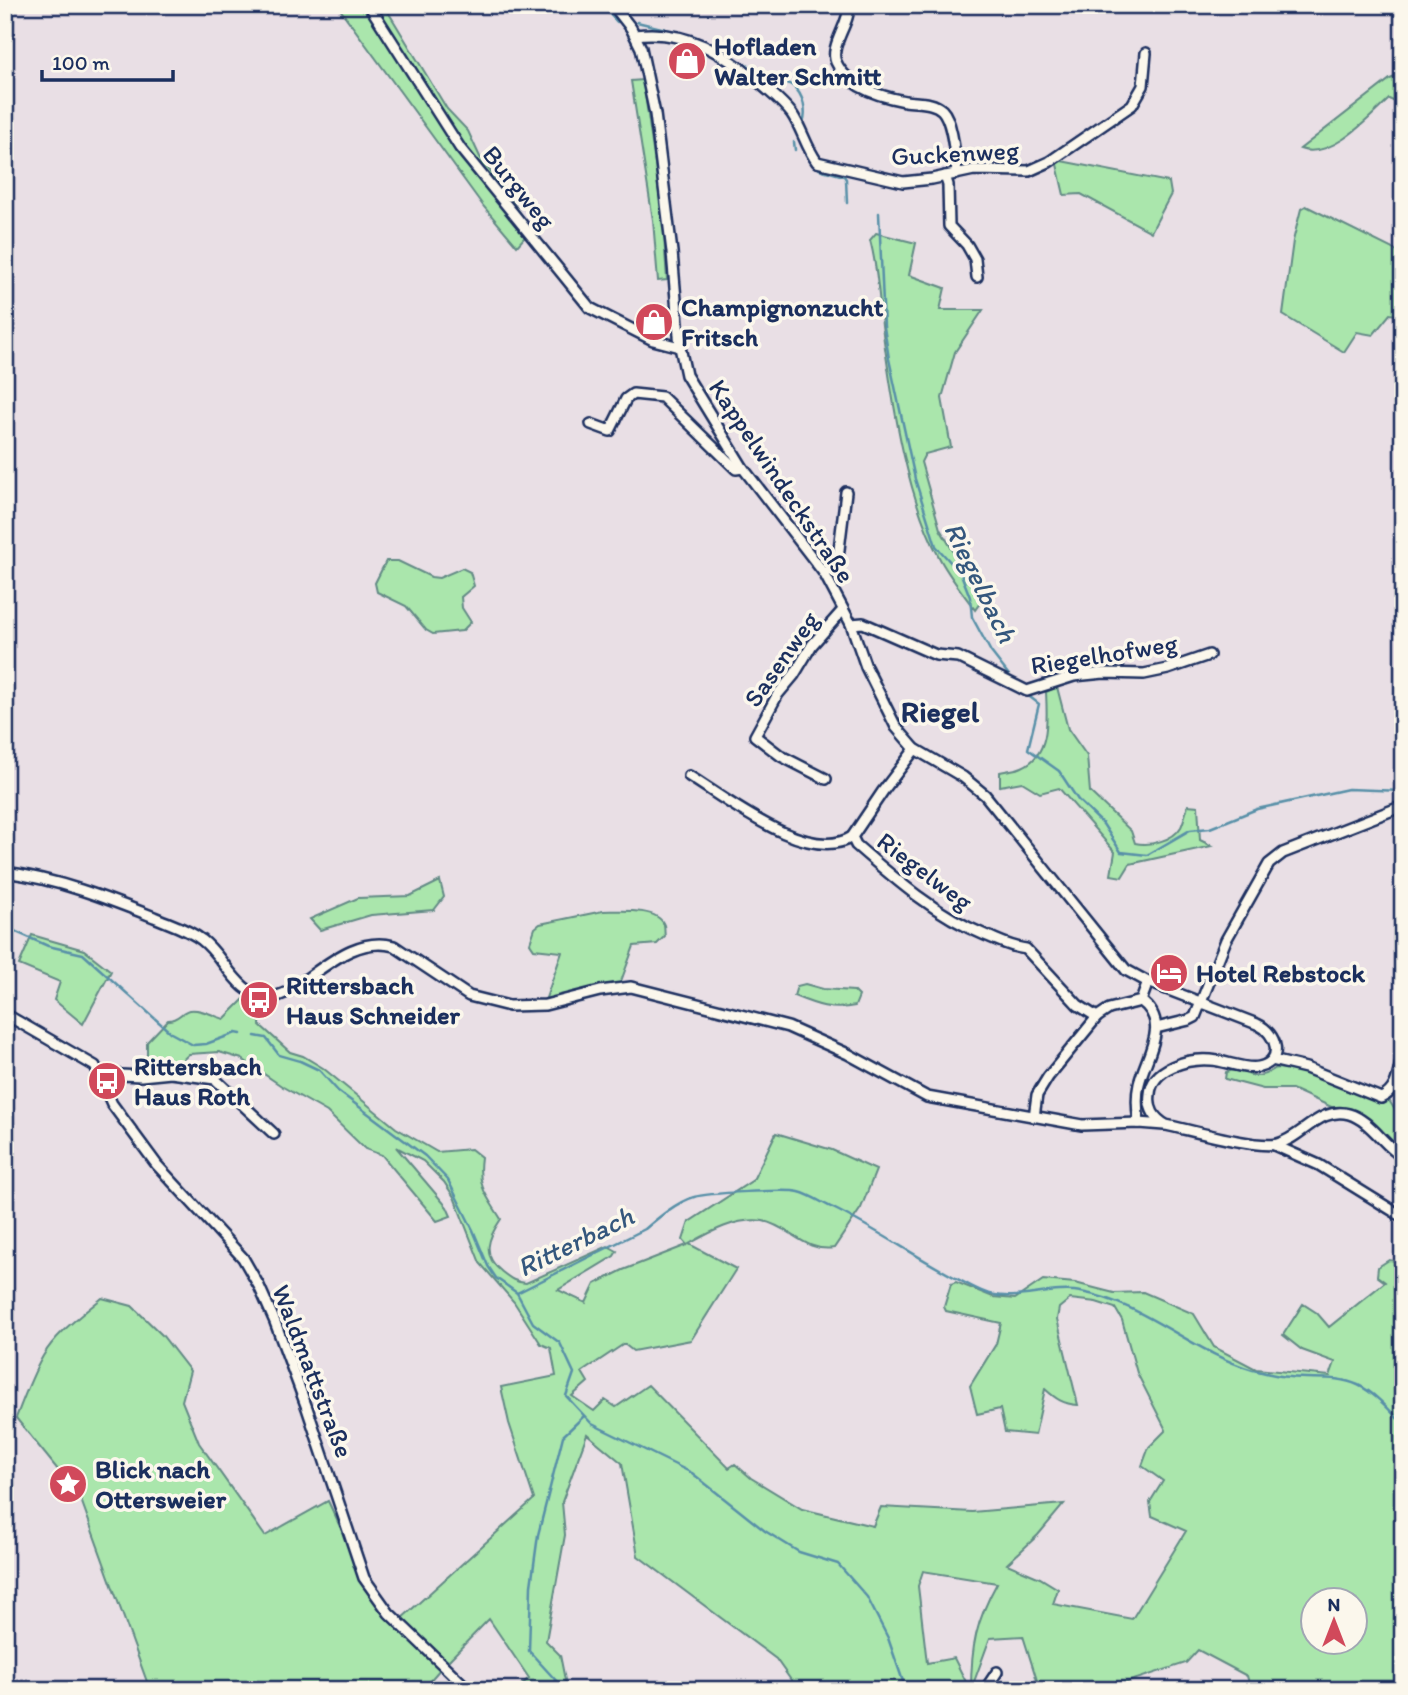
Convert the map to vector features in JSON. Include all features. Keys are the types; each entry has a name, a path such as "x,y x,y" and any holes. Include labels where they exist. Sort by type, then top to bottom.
{"street":[{"name":"Burgweg","path":"369,5 460,148 590,307 653,340 680,347"},
{"name":"Kappelwindeckstraße","path":"613,5 635,35 643,54 657,127 680,347 686,375 743,468 824,573 851,624 866,667 895,727 915,749 963,777 985,794 1118,961 1134,975 1148,982 1267,1028 1275,1043 1272,1060"},
{"path":"849,5 848,17 835,50 835,61 851,79 868,91 902,101 933,105 942,110 953,140 957,173"},
{"name":"Guckenweg","path":"635,35 655,34 707,46 727,57 786,106 817,162 903,182 974,170 1020,173 1049,162 1137,99 1143,86 1146,53"},
{"path":"945,176 948,185 949,226 962,238 971,252 977,277"},
{"path":"591,424 610,431 626,399 634,394 662,397 723,459 736,469 743,468"},
{"path":"824,573 837,566 846,492"},
{"name":"Sasenweg","path":"826,779 781,756 755,736 778,694 794,675 812,645 844,610"},
{"name":"Riegelhofweg","path":"851,624 863,623 936,655 958,657 1027,691 1074,676 1104,673 1144,674 1209,655"},
{"name":"Riegelweg","path":"915,749 877,798 852,837 856,845 911,894 971,931 1008,947 1026,949 1078,1005 1097,1017"},
{"path":"689,776 790,837 821,845 842,843 852,837"},
{"path":"1156,1028 1195,1017 1226,940 1269,864 1283,853 1403,806"},
{"path":"5,872 28,875 84,890 182,928 205,941 237,981 258,995 268,998 279,996 291,989 344,953 369,944 385,943 394,946 469,996 509,1006 531,1006 600,990 631,987 652,991 788,1027 829,1045 928,1097 1082,1125 1166,1125 1275,1145 1319,1165 1403,1217"},
{"path":"1141,1001 1148,982"},
{"path":"1034,1117 1037,1095 1048,1077 1097,1017 1110,1009 1141,1001"},
{"path":"1139,1123 1139,1082 1154,1045 1156,1028 1152,1013 1141,1001"},
{"path":"5,1014 95,1066 101,1074 141,1076 171,1073 215,1079 274,1135"},
{"path":"1166,1125 1152,1112 1150,1100 1153,1081 1168,1069 1198,1060 1254,1068 1272,1060 1306,1068 1381,1098 1390,1094 1394,1088 1403,1053"},
{"name":"Waldmattstraße","path":"101,1074 112,1104 133,1134 157,1165 243,1258 259,1286 307,1408 364,1578 389,1613 469,1690"},
{"path":"1275,1145 1321,1118 1346,1113 1364,1123 1403,1157"},
{"path":"985,1690 997,1672"}],"green space":[{"path":"337,5 384,5 447,109 468,131 480,157 532,229 517,246 484,207"},
{"path":"1403,74 1403,106 1389,99 1360,127 1336,143 1312,151 1300,149 1390,79"},
{"path":"643,80 663,220 667,280 658,281 653,220 631,81"},
{"path":"1056,160 1169,182 1171,194 1151,232 1081,194 1064,195"},
{"path":"1306,206 1403,254 1403,316 1390,314 1373,335 1357,332 1344,352 1283,315 1293,241 1301,209"},
{"path":"876,233 916,243 909,275 945,288 940,310 983,310 955,352 942,398 951,447 925,454 921,462 940,529 985,596 975,610 939,557 910,479 892,395 882,328 870,240"},
{"path":"386,561 398,561 431,577 439,578 462,568 470,572 474,586 461,597 462,608 471,622 462,631 433,634 426,630 406,606 377,592 375,583"},
{"path":"1057,687 1068,729 1087,756 1090,792 1131,831 1135,843 1154,843 1172,836 1181,827 1188,805 1198,806 1200,840 1212,846 1130,864 1122,877 1111,875 1115,852 1059,788 1040,793 1022,782 1000,786 1000,772 1022,767 1038,754 1045,734 1046,692"},
{"path":"440,881 444,897 434,910 371,915 320,930 310,919 358,898 410,896"},
{"path":"603,911 637,911 654,915 664,925 665,936 657,944 634,946 620,984 545,1001 562,952 534,949 530,943 535,928 540,924"},
{"path":"32,935 84,950 111,971 83,1024 54,1000 60,982 19,965"},
{"path":"805,984 823,989 854,991 859,996 855,1006 824,1006 794,996 797,986"},
{"path":"245,998 262,1004 260,1025 290,1052 323,1068 396,1128 437,1152 471,1149 481,1157 482,1183 487,1197 501,1219 490,1240 489,1253 495,1266 511,1278 526,1283 608,1246 617,1251 614,1256 558,1290 586,1303 595,1284 687,1245 683,1240 689,1222 753,1180 776,1133 832,1150 876,1170 861,1208 834,1248 814,1247 772,1224 753,1220 724,1226 689,1244 736,1269 691,1340 633,1351 624,1344 582,1372 588,1382 572,1396 594,1411 605,1400 616,1407 648,1385 729,1468 735,1464 751,1478 802,1509 873,1526 881,1507 972,1512 1064,1504 1038,1535 1007,1564 1058,1589 1053,1604 1132,1619 1186,1531 1152,1516 1150,1502 1163,1481 1142,1466 1149,1447 1166,1430 1137,1373 1122,1320 1115,1308 1096,1302 1070,1299 1059,1308 1057,1319 1078,1405 1060,1400 1045,1389 1035,1435 1005,1432 1000,1409 977,1414 970,1386 996,1344 1001,1323 946,1311 944,1307 951,1284 956,1282 993,1297 1015,1299 1043,1280 1075,1283 1114,1293 1143,1292 1194,1314 1214,1347 1256,1369 1330,1376 1335,1362 1302,1350 1283,1335 1303,1304 1317,1313 1329,1327 1385,1282 1377,1276 1378,1267 1389,1260 1403,1262 1403,1690 1251,1690 1247,1676 1198,1650 1186,1663 1115,1686 1117,1690 1040,1690 1023,1636 990,1638 971,1690 976,1635 997,1583 923,1571 918,1586 927,1663 954,1658 970,1690 798,1690 776,1659 638,1556 622,1463 587,1434 562,1502 565,1535 546,1641 560,1655 569,1690 516,1690 529,1678 489,1619 447,1662 401,1619 534,1499 509,1423 501,1387 556,1376 551,1348 541,1344 514,1302 480,1263 454,1197 444,1182 423,1161 396,1147 447,1207 451,1216 437,1221 382,1155 365,1149 327,1112 242,1059 219,1052 189,1054 174,1068 147,1071 147,1042 168,1020 186,1011 202,1011 224,1019"},
{"path":"1276,1068 1305,1071 1387,1097 1403,1123 1403,1151 1388,1142 1363,1116 1352,1110 1338,1110 1292,1089 1263,1089 1225,1079 1226,1072 1239,1071 1259,1076"},
{"path":"102,1298 132,1306 162,1335 190,1371 182,1401 199,1443 265,1536 328,1501 364,1578 391,1621 441,1668 422,1690 186,1690 182,1684 170,1690 150,1690 80,1497 16,1418 28,1386 48,1348"}],"waterway":[{"path":"601,5 617,22"},
{"path":"637,22 682,33"},
{"path":"746,64 761,75"},
{"path":"770,80 788,84 797,90 804,104 803,124"},
{"path":"794,142 795,150"},
{"path":"819,169 844,176 847,203"},
{"name":"Riegelbach","path":"879,213 884,327 915,479 936,546 961,574 970,597 972,617 991,652 1012,679"},
{"name":"Riegelbach","path":"1026,694 1039,704 1028,749 1059,771 1078,800 1103,824 1121,852 1147,855 1190,830 1210,828 1257,809 1348,789 1403,791"},
{"path":"5,927 48,946 83,954 171,1033 193,1045 241,1034"},
{"name":"Ritterbach","path":"255,1036 266,1038 279,1055 319,1070 338,1091 425,1156 448,1180 496,1278 517,1293 645,1229 688,1199 714,1194 799,1192 852,1218 981,1291 1005,1296 1069,1291 1104,1298 1126,1306 1209,1352 1253,1370 1285,1377 1342,1380 1358,1385 1398,1419"},
{"path":"517,1293 533,1323 560,1343 574,1373 566,1396 592,1424 692,1473 765,1531 799,1552 838,1564 867,1597 888,1638 906,1690"},
{"path":"561,1686 529,1651 531,1586 538,1535 563,1436 584,1416"}],"place":[{"name":"Hofladen Walter Schmitt","path":"687,61"},
{"name":"Champignonzucht Fritsch","path":"654,322"},
{"name":"Hotel Rebstock","path":"1169,973"},
{"name":"Rittersbach Haus Schneider","path":"259,1000"},
{"name":"Rittersbach Haus Roth","path":"107,1081"},
{"name":"Blick nach Ottersweier","path":"68,1484"}],"district":[{"name":"Riegel","path":"940,712"}]}
